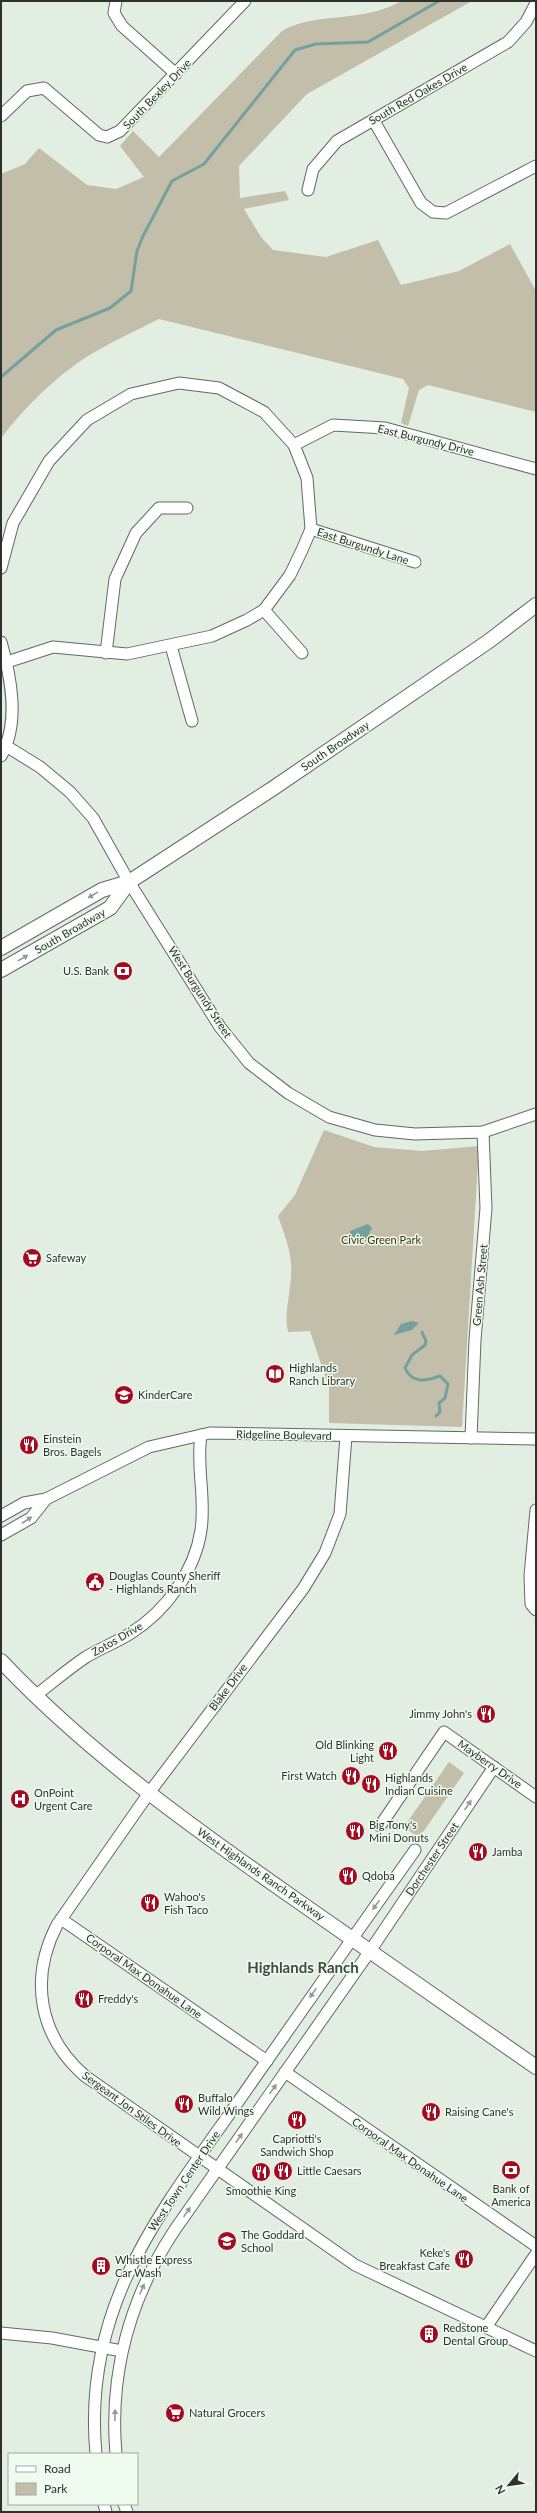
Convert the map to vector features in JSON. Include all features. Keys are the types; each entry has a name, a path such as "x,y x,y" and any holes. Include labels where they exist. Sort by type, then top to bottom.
{"main road":[{"name":"South Broadway","path":"1,948 102,890 129,882 272,789 489,641 536,605"},
{"name":"South Broadway","path":"1,970 110,908 129,882"},
{"name":"West Highlands Ranch Parkway","path":"1,1661 35,1696 149,1793 370,1951 536,2067"}],"street":[{"path":"116,1 114,13 122,26 176,74"},
{"name":"South Bexley Drive","path":"1,116 27,91 44,88 99,134 107,137 120,131 245,1"},
{"name":"South Red Oakes Drive","path":"308,190 313,169 337,140 374,121 508,42 526,22 536,4"},
{"path":"374,121 421,203 433,212 446,213 535,168"},
{"path":"1,568 13,523 49,461 87,420 131,394 179,383 219,388 264,412 294,445 307,478 312,529 290,575 264,610 212,636 171,646 127,654 53,647 7,662"},
{"name":"East Burgundy Drive","path":"294,445 333,425 385,428 536,469"},
{"path":"106,653 115,579 136,533 159,508 187,508"},
{"name":"East Burgundy Lane","path":"312,529 415,562"},
{"path":"264,610 302,653"},
{"path":"1,642 7,662 12,709 4,751"},
{"path":"171,646 192,722"},
{"name":"West Burgundy Street","path":"4,751 40,768 70,792 93,818 129,882 220,1027 249,1063 288,1093 329,1117 375,1130 438,1135 483,1132 536,1114"},
{"name":"Green Ash Street","path":"471,1438 475,1340 486,1208 483,1132"},
{"name":"Ridgeline Boulevard","path":"1,1516 24,1503 46,1499 149,1447 210,1433 536,1439"},
{"name":"Zotos Drive","path":"35,1696 85,1658 142,1625 162,1607 184,1578 198,1543 202,1524 199,1449 201,1435"},
{"name":"Blake Drive","path":"61,1919 149,1793 303,1588 325,1553 340,1514 346,1436"},
{"name":"Ridgeline Boulevard","path":"1,1535 31,1518 46,1499"},
{"path":"536,1510 530,1576 530,1604 536,1610"},
{"name":"Mayberry Drive","path":"380,1826 444,1732 536,1796"},
{"name":"Dorchester Street","path":"370,1951 494,1767"},
{"name":"Dorchester Street","path":"352,1938 415,1850"},
{"name":"Corporal Max Donahue Lane","path":"61,1919 267,2060"},
{"name":"Sergeant Jon Stiles Drive","path":"61,1919 48,1942 41,1976 41,1990 46,2021 55,2042 72,2065 199,2158 359,2267 536,2351"},
{"name":"West Town Center Drive","path":"96,2453 95,2399 102,2346 118,2295 133,2260 199,2158 352,1938"},
{"name":"West Town Center Drive","path":"116,2453 115,2405 122,2351 135,2307 152,2268 216,2169 370,1951"},
{"name":"Corporal Max Donahue Lane","path":"285,2072 536,2246"},
{"path":"486,2327 536,2254"},
{"path":"1,2334 39,2336 102,2346 122,2351"}],"green space":[{"path":"401,1 472,1 307,94 239,166 240,198 285,191 289,200 244,209 261,237 273,250 326,257 378,240 401,285 459,271 510,244 536,291 536,412 428,385 419,390 408,426 401,423 409,388 403,379 159,319 105,346 64,373 41,393 1,438 1,174 25,164 39,148 87,185 116,189 144,177 120,146 133,131 159,157 282,31 295,25 310,21 371,13"},
{"name":"Civic Green Park","path":"324,1130 374,1147 422,1151 479,1146 462,1427 329,1423 329,1388 310,1331 288,1332 287,1318 291,1261 288,1246 278,1216 295,1195"},
{"path":"449,1762 464,1773 419,1838 404,1827"}],"water":[{"path":"368,1224 372,1228 365,1242 356,1242 350,1239 350,1231"},
{"path":"412,1321 419,1323 412,1330 394,1335 401,1324"}],"waterway":[{"path":"1,377 56,330 110,308 131,291 137,251 143,236 172,181 204,164 295,50 316,44 368,42 439,1"},
{"path":"422,1332 426,1341 425,1345 412,1355 405,1368 411,1377 415,1379 425,1380 440,1376 448,1384 445,1398 439,1403 440,1412 436,1416"}],"place":[{"name":"U.S. Bank","path":"123,971"},
{"name":"Safeway","path":"32,1258"},
{"name":"Highlands Ranch Library","path":"275,1374"},
{"name":"KinderCare","path":"124,1395"},
{"name":"Einstein Bros. Bagels","path":"29,1445"},
{"name":"Douglas County Sheriff - Highlands Ranch","path":"95,1582"},
{"name":"Jimmy John's","path":"486,1714"},
{"name":"Old Blinking Light","path":"388,1751"},
{"name":"First Watch","path":"351,1776"},
{"name":"Highlands Indian Cuisine","path":"371,1784"},
{"name":"OnPoint Urgent Care","path":"20,1799"},
{"name":"Big Tony's Mini Donuts","path":"355,1831"},
{"name":"Jamba","path":"478,1852"},
{"name":"Qdoba","path":"348,1876"},
{"name":"Wahoo's Fish Taco","path":"150,1903"},
{"name":"Freddy's","path":"84,1999"},
{"name":"Buffalo Wild Wings","path":"184,2104"},
{"name":"Raising Cane's","path":"431,2112"},
{"name":"Capriotti's Sandwich Shop","path":"297,2120"},
{"name":"Bank of America","path":"511,2170"},
{"name":"Little Caesars","path":"283,2171"},
{"name":"Smoothie King","path":"261,2172"},
{"name":"The Goddard School","path":"227,2241"},
{"name":"Keke's Breakfast Cafe","path":"464,2259"},
{"name":"Whistle Express Car Wash","path":"101,2266"},
{"name":"Redstone Dental Group","path":"429,2334"},
{"name":"Natural Grocers","path":"175,2413"}],"district":[{"name":"Highlands Ranch","path":"303,1968"}]}
